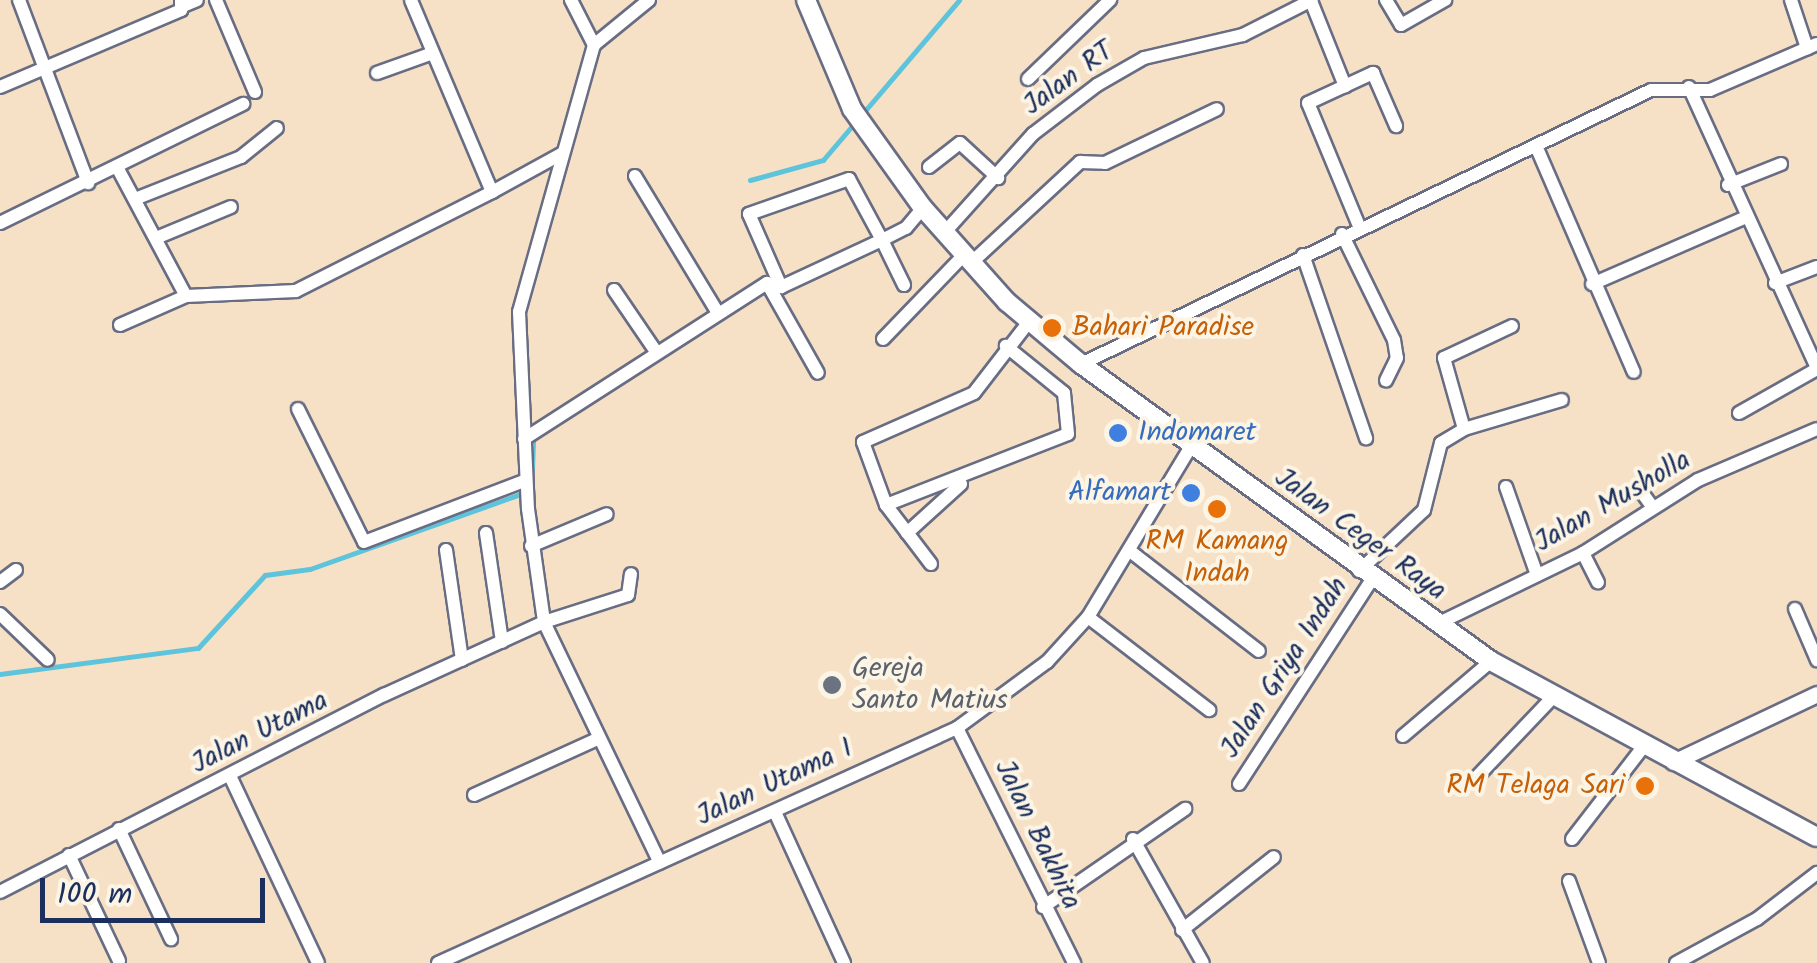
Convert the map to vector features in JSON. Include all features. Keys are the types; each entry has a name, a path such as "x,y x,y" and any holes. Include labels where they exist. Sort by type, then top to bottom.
{"main road":[{"name":"Jalan Ceger Raya","path":"806,0 852,110 923,208 966,260 1081,364 1491,661 1642,747 1817,837"}],"street":[{"path":"19,0 88,182"},
{"path":"0,87 182,3 197,0"},
{"path":"216,0 255,92"},
{"path":"411,0 492,192"},
{"path":"571,0 594,46"},
{"path":"649,0 594,46 519,312 530,435 528,509 544,622 594,740 660,864"},
{"path":"1028,79 1110,0"},
{"path":"1311,0 1345,86"},
{"name":"Jalan RT","path":"944,232 1059,111 1128,66 1243,35 1311,0"},
{"path":"1386,0 1401,26 1446,0"},
{"path":"1081,364 1342,234 1651,90 1737,81 1812,46 1790,0"},
{"path":"377,73 432,54"},
{"path":"1359,226 1308,103 1373,73 1396,126"},
{"path":"1689,87 1728,185 1817,369 1739,414"},
{"path":"0,222 243,104"},
{"path":"883,339 966,260 1080,162 1105,163 1217,108"},
{"path":"136,199 256,148 276,128"},
{"path":"929,168 960,143 998,178"},
{"path":"1536,146 1592,284 1634,372"},
{"path":"120,325 186,296 296,291 564,153"},
{"path":"1728,185 1781,164"},
{"path":"117,167 186,296"},
{"path":"635,176 715,309"},
{"path":"904,285 882,240 848,180 749,214 781,286 882,240 923,208"},
{"path":"156,238 231,207"},
{"path":"1592,284 1744,218"},
{"path":"1342,234 1394,340 1386,380"},
{"path":"1302,256 1366,438"},
{"path":"1776,282 1817,267"},
{"path":"530,435 657,353 715,309 767,283 818,374"},
{"path":"614,290 657,353"},
{"path":"931,564 886,504 864,452 868,436 974,393 1006,346 1031,319"},
{"path":"1512,326 1444,358 1464,429 1562,400"},
{"path":"886,504 965,480 1060,440 1072,422 1064,393 1006,346"},
{"path":"298,409 364,542 526,484"},
{"name":"Jalan Griya Indah","path":"1238,784 1366,574 1424,510 1441,443 1464,429"},
{"name":"Jalan Musholla","path":"1437,624 1583,553 1652,506 1817,429"},
{"name":"Jalan Utama I","path":"438,963 958,728 1047,662 1088,617 1191,446"},
{"path":"908,533 965,480"},
{"path":"1506,487 1537,575"},
{"path":"1638,487 1652,506"},
{"path":"531,546 608,514"},
{"path":"486,533 502,642"},
{"path":"446,550 462,660"},
{"path":"1130,551 1259,651"},
{"path":"1583,553 1598,582"},
{"path":"0,582 16,570"},
{"name":"Jalan Utama","path":"0,892 462,660 544,622 628,595 631,574"},
{"path":"1795,609 1817,660"},
{"path":"0,614 48,660"},
{"path":"1088,617 1209,710"},
{"path":"1403,736 1491,661"},
{"path":"1674,762 1817,695"},
{"path":"1474,780 1554,696"},
{"name":"Jalan Bakhita","path":"958,728 1043,907 1074,963"},
{"path":"474,795 594,740"},
{"path":"1572,839 1642,747"},
{"path":"231,778 318,963"},
{"path":"1043,907 1134,839 1185,809"},
{"path":"776,812 844,963"},
{"path":"119,829 171,940"},
{"path":"1134,839 1203,963"},
{"path":"69,855 119,961"},
{"path":"1182,930 1274,857"},
{"path":"1676,963 1758,920 1817,873"},
{"path":"1569,880 1600,963"}],"waterway":[{"path":"750,180 823,160 959,0"},
{"path":"532,470 533,438"},
{"path":"0,674 198,648 265,575 310,569 526,492"}],"place":[{"name":"Bahari Paradise","path":"1052,328"},
{"name":"Indomaret","path":"1118,433"},
{"name":"Alfamart","path":"1191,493"},
{"name":"RM Kamang Indah","path":"1217,509"},
{"name":"Gereja Santo Matius","path":"832,685"},
{"name":"RM Telaga Sari","path":"1645,786"}]}
